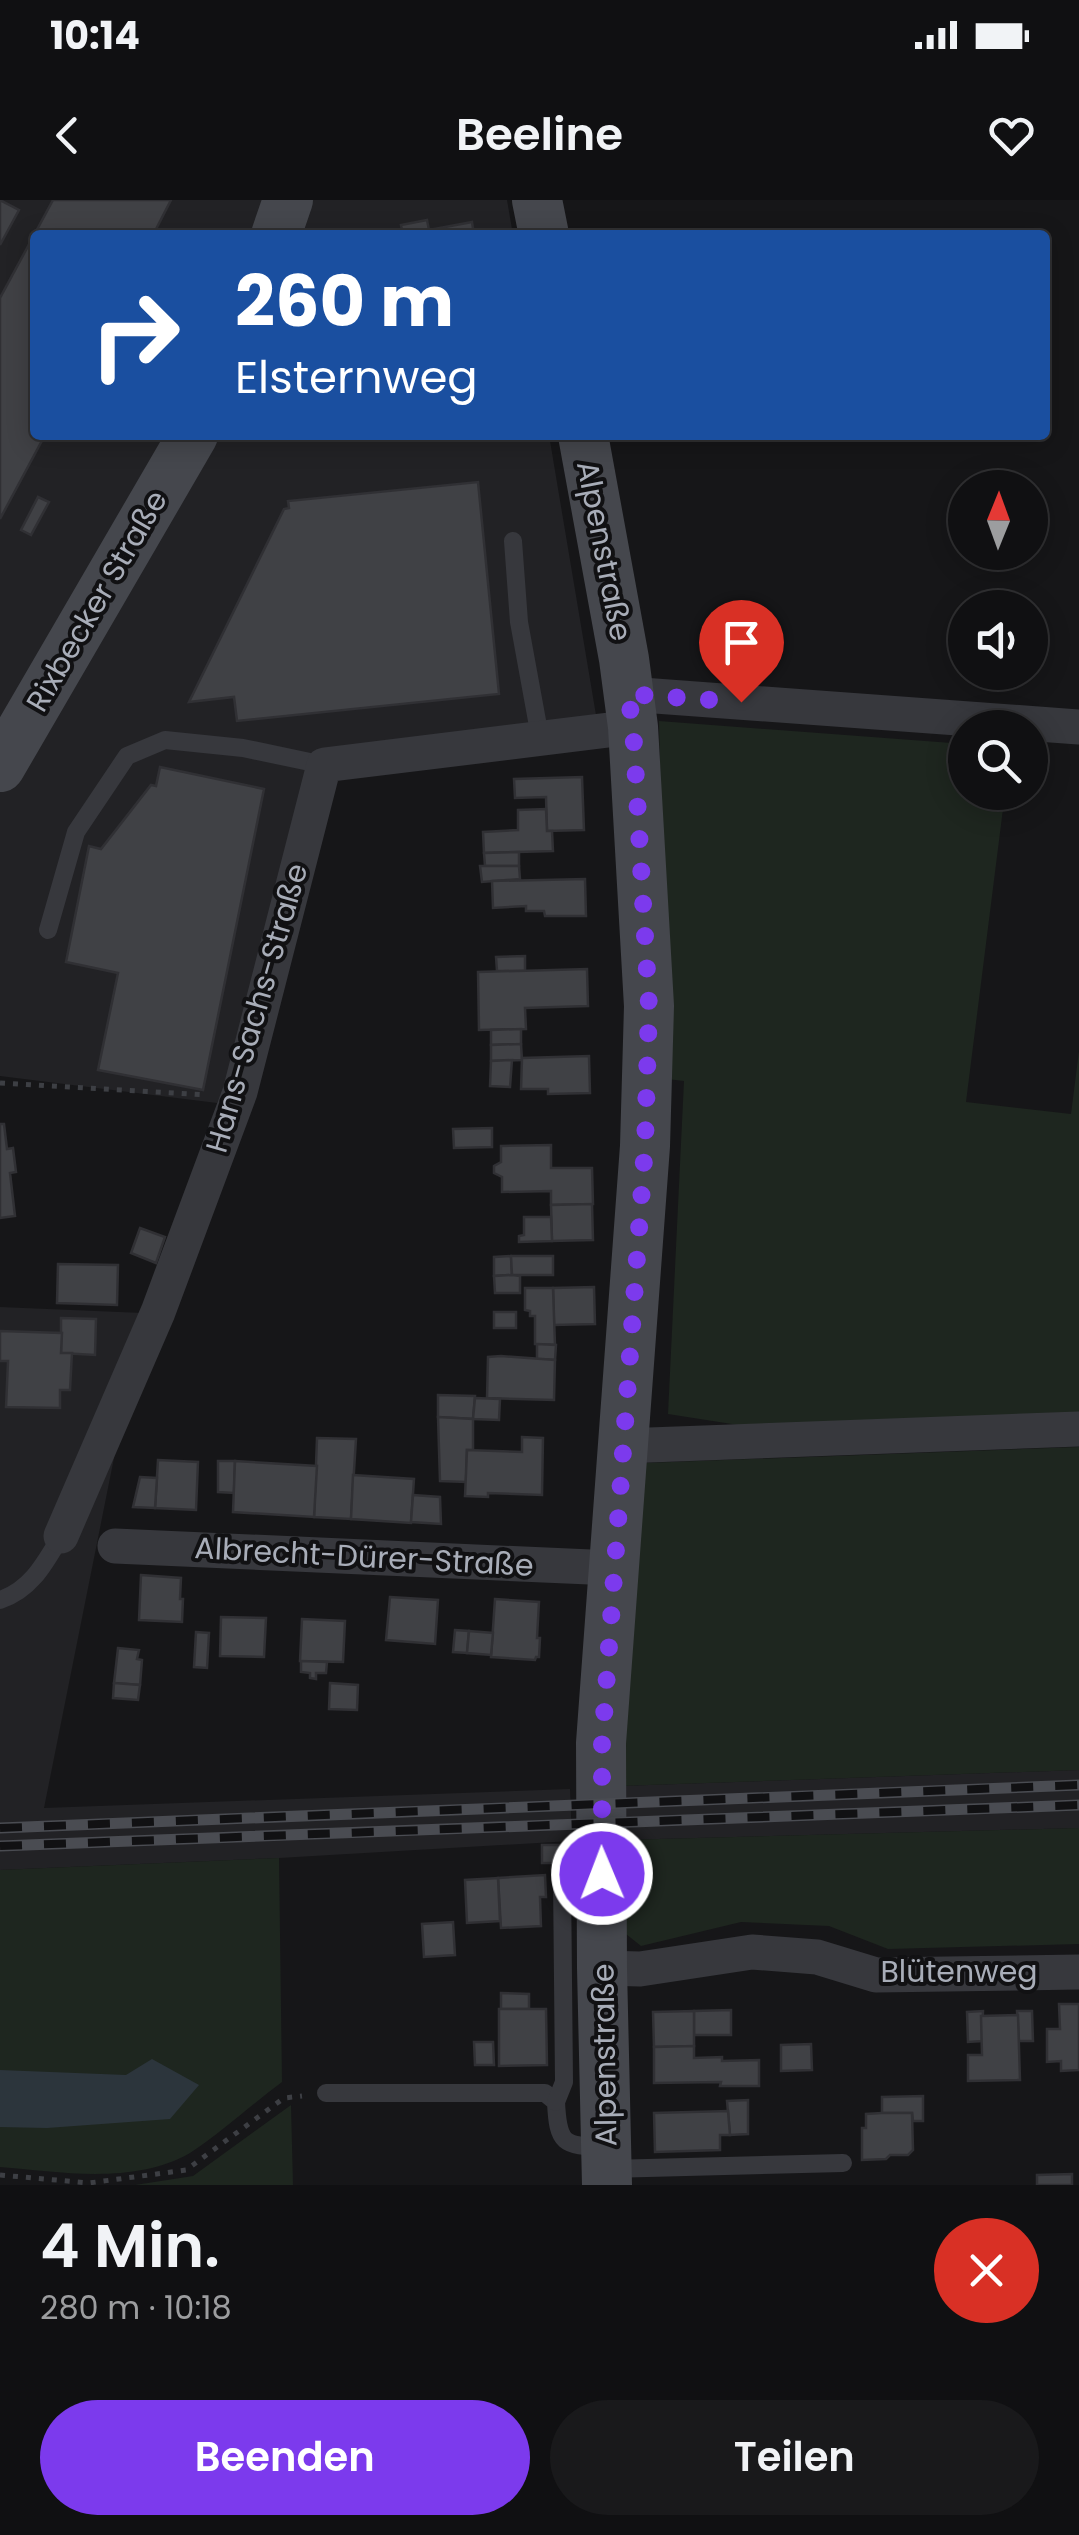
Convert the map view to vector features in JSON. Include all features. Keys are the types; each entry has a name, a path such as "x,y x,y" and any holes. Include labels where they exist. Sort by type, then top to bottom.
{"street":[{"path":"278,230 288,200"},
{"path":"537,200 543,230"},
{"name":"Rixbecker Straße","path":"0,766 190,440"},
{"name":"Alpenstraße","path":"583,440 624,658 649,1006 645,1146 600,1785 607,2167"},
{"path":"324,765 540,737 630,710 1079,727"},
{"name":"Hans-Sachs-Straße","path":"61,1536 158,1312 240,1092 324,765"},
{"path":"622,1446 1079,1430"},
{"name":"Albrecht-Dürer-Straße","path":"115,1546 613,1568"},
{"name":"Blütenweg","path":"602,1968 640,1969 752,1952 816,1957 876,1976 1079,1972"}],"lane":[{"path":"513,541 519,622 540,737"},
{"path":"48,930 76,832 127,756 165,740 243,748 324,765"},
{"path":"0,1600 21,1592 42,1569 61,1536"},
{"path":"562,1876 564,2082 556,2102 558,2128 564,2139 607,2167 843,2163"},
{"path":"326,2092 544,2093 556,2102"}],"path":[{"path":"0,1084 207,1095 240,1092"},
{"path":"0,2176 89,2184 186,2170 284,2098 326,2092"}],"shaded area":[{"path":"0,200 507,200 512,230 30,230 30,440 550,440 597,721 320,762 235,1070 217,1103 0,1076"},
{"path":"659,721 948,743 948,810 1003,810 966,1102 1071,1114 1079,1051 1079,1415 751,1427 668,1414 684,1081 667,1079"},
{"path":"0,1307 143,1313 44,1808 570,1789 572,1841 0,1870"},
{"path":"1079,1447 1079,1770 619,1786 645,1463"},
{"path":"1079,1770 1079,1828 621,1840 619,1786"},
{"path":"1079,1828 1079,1944 888,1949 829,1926 741,1922 641,1946 621,1930 621,1840"},
{"path":"279,1858 282,2082 202,2145 169,2163 97,2174 0,2167 0,1870"},
{"path":"152,2059 199,2085 170,2119 47,2128 0,2127 0,2070 126,2075"},
{"path":"291,2105 293,2185 135,2185 193,2176"}],"building":[{"path":"0,200 19,210 0,245"},
{"path":"53,200 171,200 156,230 37,230"},
{"path":"427,220 429,230 402,230 401,225"},
{"path":"472,222 473,230 429,230"},
{"path":"30,243 30,440 42,440 0,519 0,298"},
{"path":"478,482 499,694 237,721 234,697 189,702 284,509 289,508 288,501"},
{"path":"38,497 49,502 31,535 21,530"},
{"path":"160,767 264,789 203,1090 98,1070 118,973 66,962 89,846 101,849 151,785 156,786"},
{"path":"582,777 584,830 547,831 546,797 515,798 514,779"},
{"path":"546,809 553,851 484,853 483,832 518,830 518,810"},
{"path":"519,852 519,866 485,866 484,853"},
{"path":"480,866 519,866 520,879 482,882"},
{"path":"585,879 586,916 545,916 544,911 526,911 526,906 493,908 492,881"},
{"path":"525,956 525,971 497,971 496,957"},
{"path":"587,969 588,1006 525,1008 526,1029 479,1030 478,972"},
{"path":"521,1029 521,1044 491,1045 491,1030"},
{"path":"521,1044 522,1060 491,1061 491,1045"},
{"path":"589,1056 590,1093 548,1094 548,1089 521,1089 522,1058"},
{"path":"512,1060 510,1087 490,1086 491,1061"},
{"path":"0,1124 4,1124 7,1149 13,1148 16,1172 10,1173 15,1216 0,1218"},
{"path":"492,1128 492,1147 454,1148 453,1129"},
{"path":"551,1145 551,1168 592,1168 593,1204 551,1205 551,1191 502,1192 502,1177 494,1173 494,1166 501,1162 501,1146"},
{"path":"592,1204 593,1240 552,1241 551,1205"},
{"path":"524,1217 551,1217 552,1241 519,1242 519,1236 524,1235"},
{"path":"140,1228 165,1237 156,1263 131,1253"},
{"path":"511,1256 512,1275 494,1276 494,1257"},
{"path":"511,1256 553,1256 553,1275 512,1275"},
{"path":"58,1264 118,1265 117,1305 57,1303"},
{"path":"494,1276 520,1276 520,1293 495,1293"},
{"path":"594,1287 595,1324 554,1325 553,1288"},
{"path":"525,1288 553,1288 555,1345 535,1344 535,1316 525,1310"},
{"path":"494,1312 516,1312 516,1328 494,1328"},
{"path":"61,1318 96,1319 95,1355 61,1353"},
{"path":"0,1331 62,1333 61,1353 72,1353 70,1390 60,1390 60,1408 6,1407 8,1361 0,1361"},
{"path":"537,1344 556,1345 555,1360 537,1359"},
{"path":"488,1357 555,1360 554,1400 487,1398"},
{"path":"438,1395 475,1396 473,1419 438,1417"},
{"path":"475,1398 500,1399 499,1420 473,1419"},
{"path":"438,1417 473,1419 473,1450 467,1450 466,1482 440,1481"},
{"path":"522,1437 543,1438 542,1495 465,1496 467,1450 522,1452"},
{"path":"317,1438 356,1439 351,1519 314,1517"},
{"path":"158,1460 198,1462 196,1510 155,1508"},
{"path":"218,1461 235,1461 234,1493 218,1492"},
{"path":"235,1461 317,1466 314,1517 233,1512"},
{"path":"353,1475 414,1479 411,1523 351,1519"},
{"path":"140,1477 157,1478 155,1508 133,1507"},
{"path":"413,1495 440,1497 441,1524 411,1522"},
{"path":"141,1575 181,1578 182,1622 139,1620"},
{"path":"390,1597 438,1600 435,1644 386,1640"},
{"path":"495,1599 539,1602 539,1657 535,1660 491,1657"},
{"path":"221,1617 266,1618 264,1657 220,1656"},
{"path":"302,1619 345,1621 343,1662 300,1661"},
{"path":"455,1630 469,1631 467,1653 453,1652"},
{"path":"469,1631 493,1633 491,1655 467,1653"},
{"path":"196,1632 209,1633 207,1668 194,1667"},
{"path":"118,1648 139,1650 140,1685 114,1683"},
{"path":"301,1661 327,1662 326,1673 310,1678 310,1673 301,1672"},
{"path":"114,1683 140,1685 138,1700 113,1698"},
{"path":"330,1683 358,1685 357,1710 329,1709"},
{"path":"542,1845 572,1845 572,1863 542,1863"},
{"path":"545,1875 546,1897 540,1897 541,1926 501,1928 498,1878"},
{"path":"498,1878 500,1921 467,1923 465,1880"},
{"path":"453,1922 455,1955 424,1957 422,1924"},
{"path":"501,1993 529,1994 529,2009 501,2009"},
{"path":"1059,2004 1079,2004 1079,2070 1061,2071 1061,2061 1047,2062 1047,2029 1060,2029"},
{"path":"499,2009 546,2009 547,2065 499,2066"},
{"path":"731,2010 731,2035 694,2035 694,2011"},
{"path":"694,2011 694,2046 654,2047 653,2012"},
{"path":"983,2011 982,2041 968,2042 967,2012"},
{"path":"1017,2011 1032,2011 1033,2041 1019,2041"},
{"path":"1018,2015 1020,2080 968,2081 968,2055 982,2055 981,2016"},
{"path":"474,2042 493,2042 494,2065 475,2065"},
{"path":"811,2044 812,2070 781,2071 781,2045"},
{"path":"694,2046 694,2058 759,2060 759,2086 654,2083 654,2047"},
{"path":"923,2096 923,2121 913,2121 912,2113 882,2113 882,2097"},
{"path":"748,2100 748,2134 730,2135 727,2101"},
{"path":"728,2111 730,2135 720,2135 720,2150 655,2152 654,2113"},
{"path":"912,2113 913,2150 908,2155 862,2160 866,2114"},
{"path":"1072,2174 1072,2185 1037,2185 1037,2175"}],"railway":[{"path":"0,1828 1079,1785"},
{"path":"0,1846 1079,1805"}],"route":[{"path":"602,1874 602,1744 645,1146 649,1006 628,694 741,702"}]}
